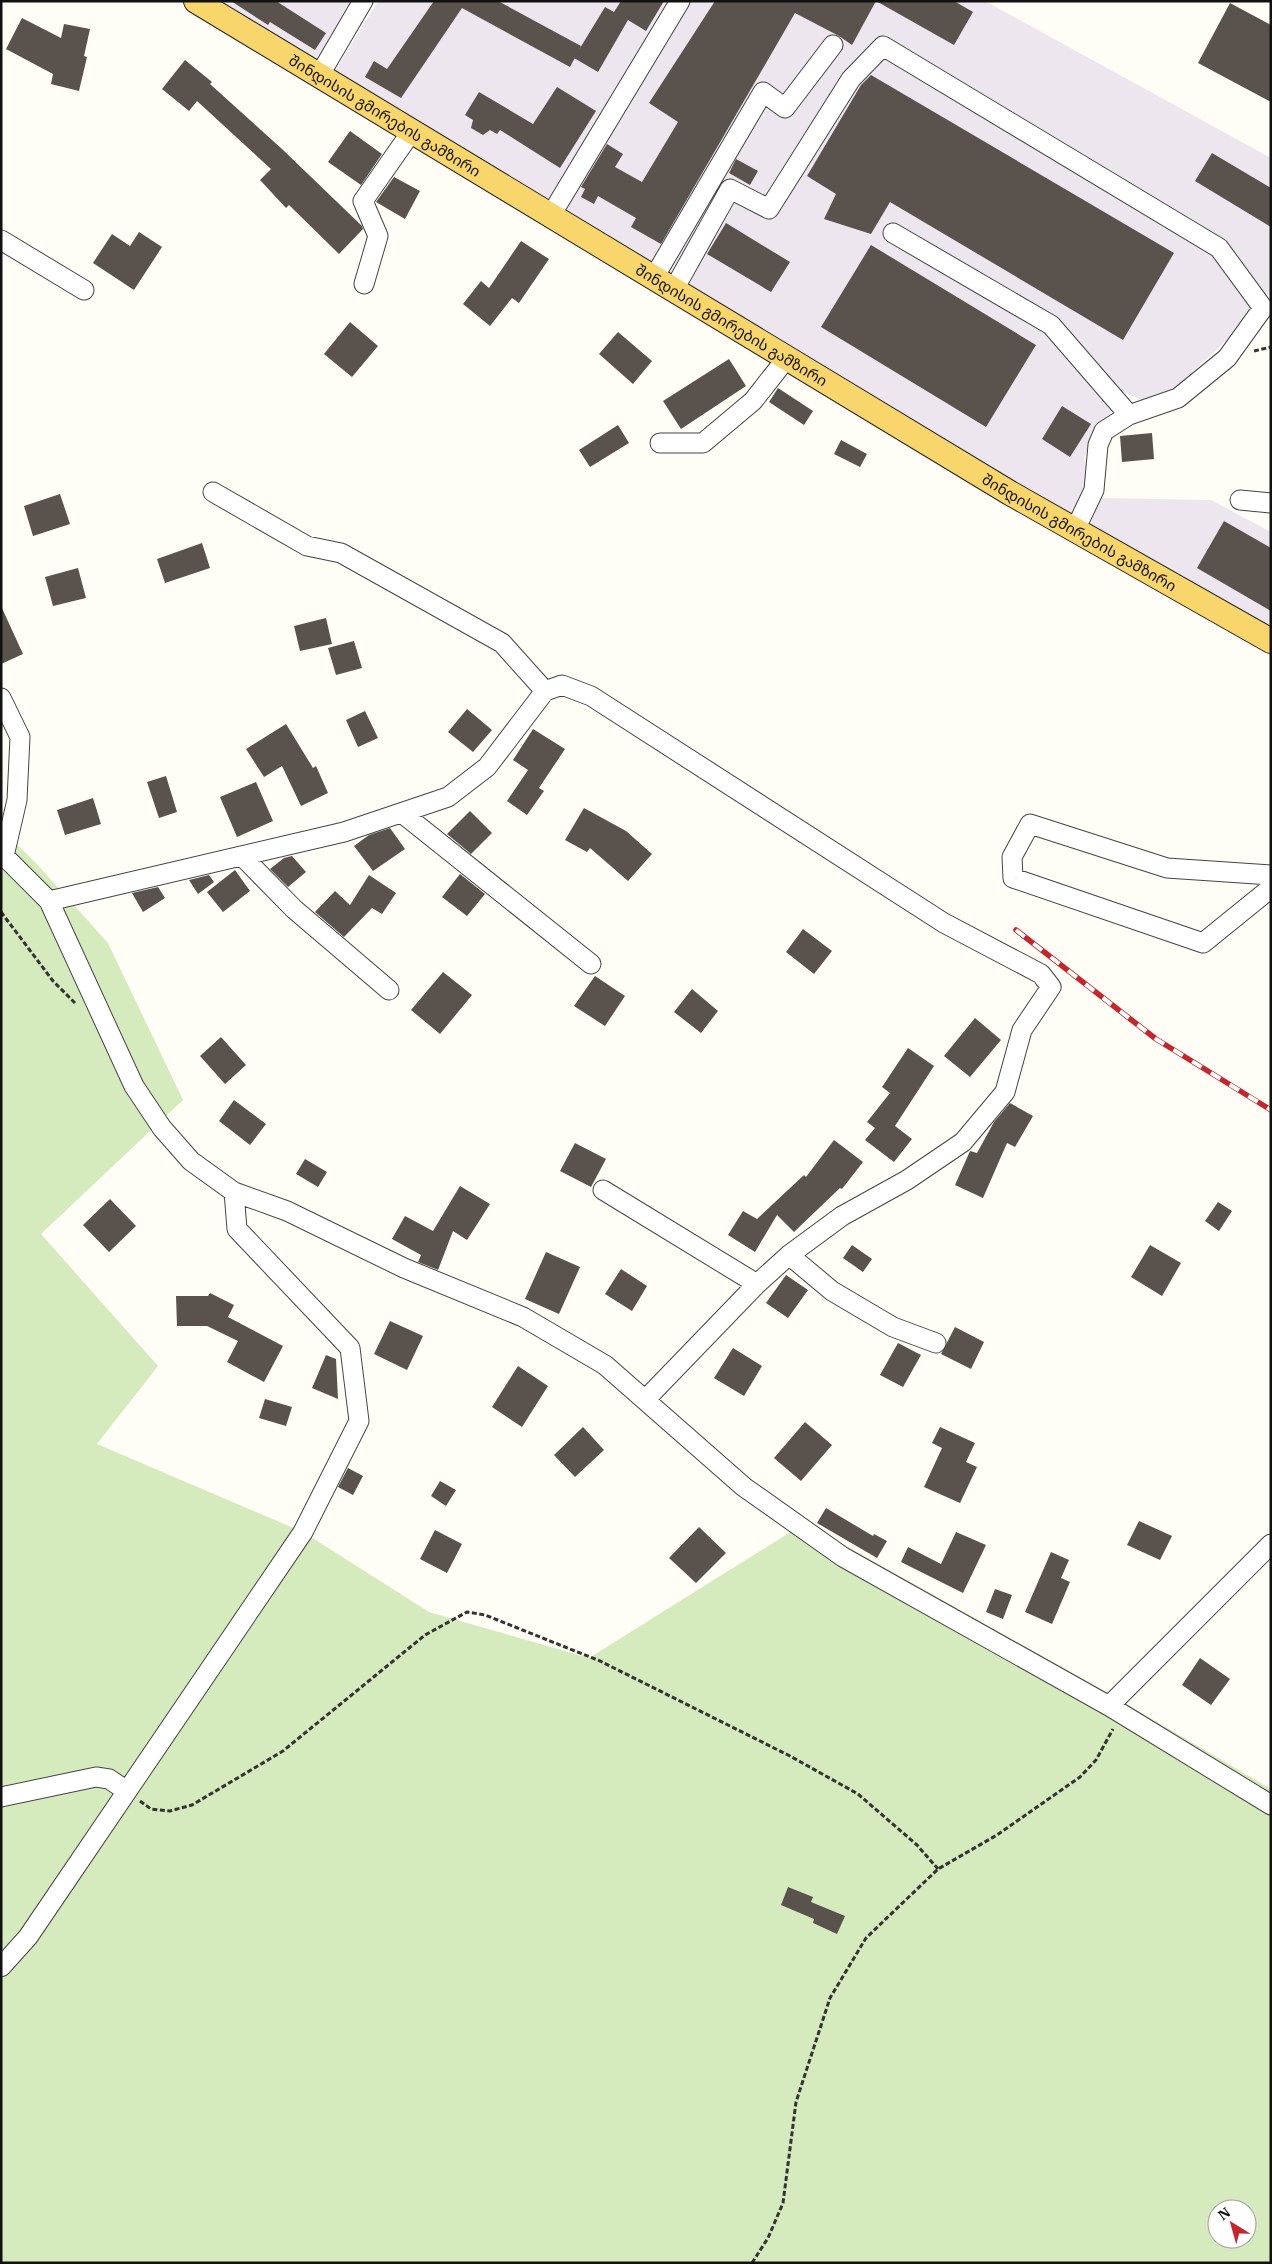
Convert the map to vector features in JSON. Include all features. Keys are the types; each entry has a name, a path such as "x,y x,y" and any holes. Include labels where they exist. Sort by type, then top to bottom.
{"main road":[{"name":"შინდისის გმირების გამზირი","path":"209,5 319,76 786,359 1075,530 1271,641"}],"street":[{"path":"319,76 364,1"},
{"path":"551,215 680,1"},
{"path":"663,284 763,92 785,108 834,45"},
{"path":"663,284 730,189 769,209 851,79 883,46 1219,248 1263,308 1227,358 1178,398 1129,416 1104,432 1098,445 1094,490 1075,530"},
{"path":"364,284 378,236 363,201 412,131"},
{"path":"893,233 1051,325 1129,416"},
{"path":"1,240 84,290"},
{"path":"660,443 703,443 754,401 786,359"},
{"path":"213,492 307,546 341,553 502,642 545,691"},
{"path":"1240,500 1271,503"},
{"path":"49,901 344,832 448,798 487,767 545,691 562,685 591,696 944,923 1041,974 1051,987 1022,1030 1005,1092 963,1142 907,1180 842,1216 789,1254 757,1284 645,1400"},
{"path":"1,698 20,737 17,800 3,855 49,901 134,1086 162,1128 191,1161 234,1192 287,1210 404,1268 523,1318 605,1365 744,1487 843,1557 1115,1709 1271,1804"},
{"path":"402,813 591,964"},
{"path":"1271,875 1167,868 1030,824 1012,857 1013,878 1203,943 1271,888"},
{"path":"242,856 294,909 389,990"},
{"path":"603,1190 757,1284"},
{"path":"1,1967 28,1937 303,1532 359,1421 350,1348 237,1230 234,1192"},
{"path":"789,1254 832,1291 893,1327 936,1343"},
{"path":"1115,1709 1271,1544"},
{"path":"1,1797 96,1777 109,1779 127,1791"}],"path":[{"path":"1,912 53,981 79,1007"},
{"path":"127,1791 151,1809 170,1811 192,1805 283,1751 425,1635 467,1612 485,1615 600,1661 790,1756 858,1794 917,1845 938,1868"},
{"path":"752,2263 768,2238 783,2203 796,2102 830,1998 866,1938 938,1868 996,1835 1080,1776 1096,1760 1115,1709"}],"shaded area":[{"path":"216,1 356,1 320,62"},
{"path":"378,1 985,1 1271,158 1271,297 1266,294 1237,331 1168,394 1145,401 1122,392 1084,457 1090,483 1072,518 335,71"},
{"path":"1100,498 1211,500 1271,532 1271,626 1090,526"}],"green space":[{"path":"1,829 35,862 108,943 183,1100 41,1234 158,1366 97,1444 303,1532 429,1612 589,1658 805,1523 1089,1682 1271,1789 1271,2263 1,2263"}],"building":[{"path":"231,1 276,1 326,33 315,50 270,22 268,25"},
{"path":"434,1 498,1 581,46 570,67 462,8 401,98 365,77 374,61 387,69"},
{"path":"621,1 664,1 646,31 628,20 598,72 574,58 605,7 614,12"},
{"path":"715,1 876,1 852,45 795,13 661,244 631,227 636,218 598,196 594,204 581,197 585,189 581,187 607,144 623,154 615,167 642,182 678,122 649,103"},
{"path":"876,1 954,1 973,12 954,45"},
{"path":"1230,3 1271,25 1271,102 1198,63"},
{"path":"22,18 61,38 64,24 90,29 84,56 87,57 79,91 51,84 53,74 6,49"},
{"path":"185,60 212,82 210,84 282,149 362,226 363,229 339,254 289,205 286,208 260,180 271,169 197,101 189,111 162,89"},
{"path":"871,75 1174,253 1123,340 890,202 871,234 824,219 836,194 807,176 861,85"},
{"path":"557,87 596,111 560,168 500,130 497,134 490,130 483,135 471,128 473,120 465,115 479,92 533,124"},
{"path":"350,131 382,154 361,185 328,162"},
{"path":"1212,153 1271,188 1271,227 1195,181"},
{"path":"736,159 758,171 750,185 729,173"},
{"path":"394,177 420,191 405,219 376,202"},
{"path":"726,223 790,262 771,292 707,254"},
{"path":"139,232 162,247 134,290 93,263 112,234 130,246"},
{"path":"521,241 549,259 519,303 512,298 490,326 463,304 481,281 489,288"},
{"path":"871,245 1036,345 986,427 821,327"},
{"path":"350,322 378,346 352,377 324,354"},
{"path":"618,332 652,361 633,384 599,354"},
{"path":"729,359 746,386 681,429 663,401"},
{"path":"778,388 813,411 804,425 769,402"},
{"path":"1062,406 1091,424 1070,457 1042,439"},
{"path":"618,425 629,443 590,467 579,450"},
{"path":"1152,433 1154,459 1122,462 1120,436"},
{"path":"841,440 867,454 860,467 834,454"},
{"path":"60,494 70,524 33,536 24,506"},
{"path":"1224,521 1271,548 1271,611 1197,568"},
{"path":"202,543 210,568 165,583 157,559"},
{"path":"78,568 86,598 53,606 45,577"},
{"path":"1,606 23,654 1,664"},
{"path":"326,618 332,644 300,651 294,626"},
{"path":"354,641 362,668 336,675 328,648"},
{"path":"467,709 492,730 473,752 448,732"},
{"path":"365,711 378,738 358,747 346,720"},
{"path":"286,724 313,768 316,766 328,793 301,806 282,766 264,777 246,749"},
{"path":"533,729 565,749 539,788 544,791 527,815 507,801 528,770 513,760"},
{"path":"166,776 177,812 159,818 147,782"},
{"path":"256,782 273,821 237,837 220,797"},
{"path":"93,798 101,824 65,835 57,810"},
{"path":"584,808 626,831 652,854 628,881 590,848 587,852 565,840"},
{"path":"470,811 492,833 471,854 447,834"},
{"path":"390,828 405,849 373,871 354,846 369,835"},
{"path":"292,856 306,872 288,887 270,869 284,858"},
{"path":"235,870 250,891 223,912 207,892"},
{"path":"460,874 485,894 467,916 442,897"},
{"path":"209,875 214,882 198,894 189,880"},
{"path":"369,875 396,893 382,914 372,908 344,937 315,912 335,891 350,905"},
{"path":"158,887 165,898 143,912 132,893"},
{"path":"803,929 832,951 814,974 786,952"},
{"path":"443,972 472,995 440,1034 411,1010"},
{"path":"595,976 625,996 605,1026 574,1006"},
{"path":"692,989 718,1011 701,1033 674,1012"},
{"path":"975,1018 1001,1040 970,1077 944,1056"},
{"path":"221,1037 246,1065 225,1084 200,1056"},
{"path":"908,1048 934,1066 895,1126 912,1139 894,1162 865,1140 875,1128 867,1122 890,1093 882,1087"},
{"path":"234,1100 266,1124 250,1145 219,1121"},
{"path":"1010,1103 1033,1116 1015,1147 1007,1143 983,1198 955,1185 970,1151 977,1153 994,1122"},
{"path":"834,1140 863,1162 842,1189 840,1188 794,1232 777,1215 755,1252 728,1235 743,1211 757,1219 804,1175 806,1177"},
{"path":"575,1143 606,1159 591,1187 560,1171"},
{"path":"305,1159 327,1172 318,1187 296,1174"},
{"path":"460,1186 490,1204 467,1240 453,1231 438,1270 418,1262 421,1255 392,1239 405,1216 433,1231"},
{"path":"110,1199 136,1226 109,1252 83,1225"},
{"path":"1218,1202 1232,1211 1219,1231 1205,1221"},
{"path":"852,1245 872,1259 863,1272 843,1258"},
{"path":"1150,1245 1181,1263 1162,1296 1131,1277"},
{"path":"546,1252 580,1267 559,1314 525,1299"},
{"path":"621,1269 647,1286 632,1311 605,1294"},
{"path":"786,1275 808,1290 788,1318 766,1303"},
{"path":"210,1293 234,1305 228,1317 283,1346 264,1382 227,1362 238,1341 207,1326 177,1326 176,1296 208,1296"},
{"path":"390,1321 423,1336 407,1370 374,1354"},
{"path":"955,1327 984,1342 971,1369 941,1354"},
{"path":"898,1343 921,1355 903,1387 880,1375"},
{"path":"733,1348 762,1366 744,1396 714,1378"},
{"path":"326,1355 336,1359 338,1399 312,1388"},
{"path":"518,1366 548,1386 522,1427 492,1407"},
{"path":"265,1399 292,1407 286,1426 259,1418"},
{"path":"805,1422 832,1445 801,1481 774,1458"},
{"path":"583,1427 604,1450 575,1477 554,1455"},
{"path":"940,1427 975,1443 966,1462 977,1467 960,1503 924,1487 942,1448 932,1443"},
{"path":"348,1468 363,1476 353,1495 338,1487"},
{"path":"440,1481 456,1490 446,1506 431,1496"},
{"path":"826,1508 873,1536 874,1534 887,1541 877,1558 817,1523"},
{"path":"1139,1521 1172,1536 1160,1560 1127,1545"},
{"path":"699,1527 726,1553 696,1583 669,1558"},
{"path":"435,1530 462,1544 447,1573 420,1559"},
{"path":"956,1532 986,1545 963,1593 901,1562 908,1547 941,1564"},
{"path":"1051,1552 1069,1560 1061,1578 1070,1582 1052,1624 1025,1612"},
{"path":"995,1589 1012,1595 1003,1619 986,1612"},
{"path":"1200,1658 1230,1679 1211,1705 1182,1685"},
{"path":"788,1887 813,1897 811,1902 845,1916 837,1934 813,1923 814,1919 781,1905"}],"railway":[{"path":"1016,930 1156,1039 1271,1110"}]}
